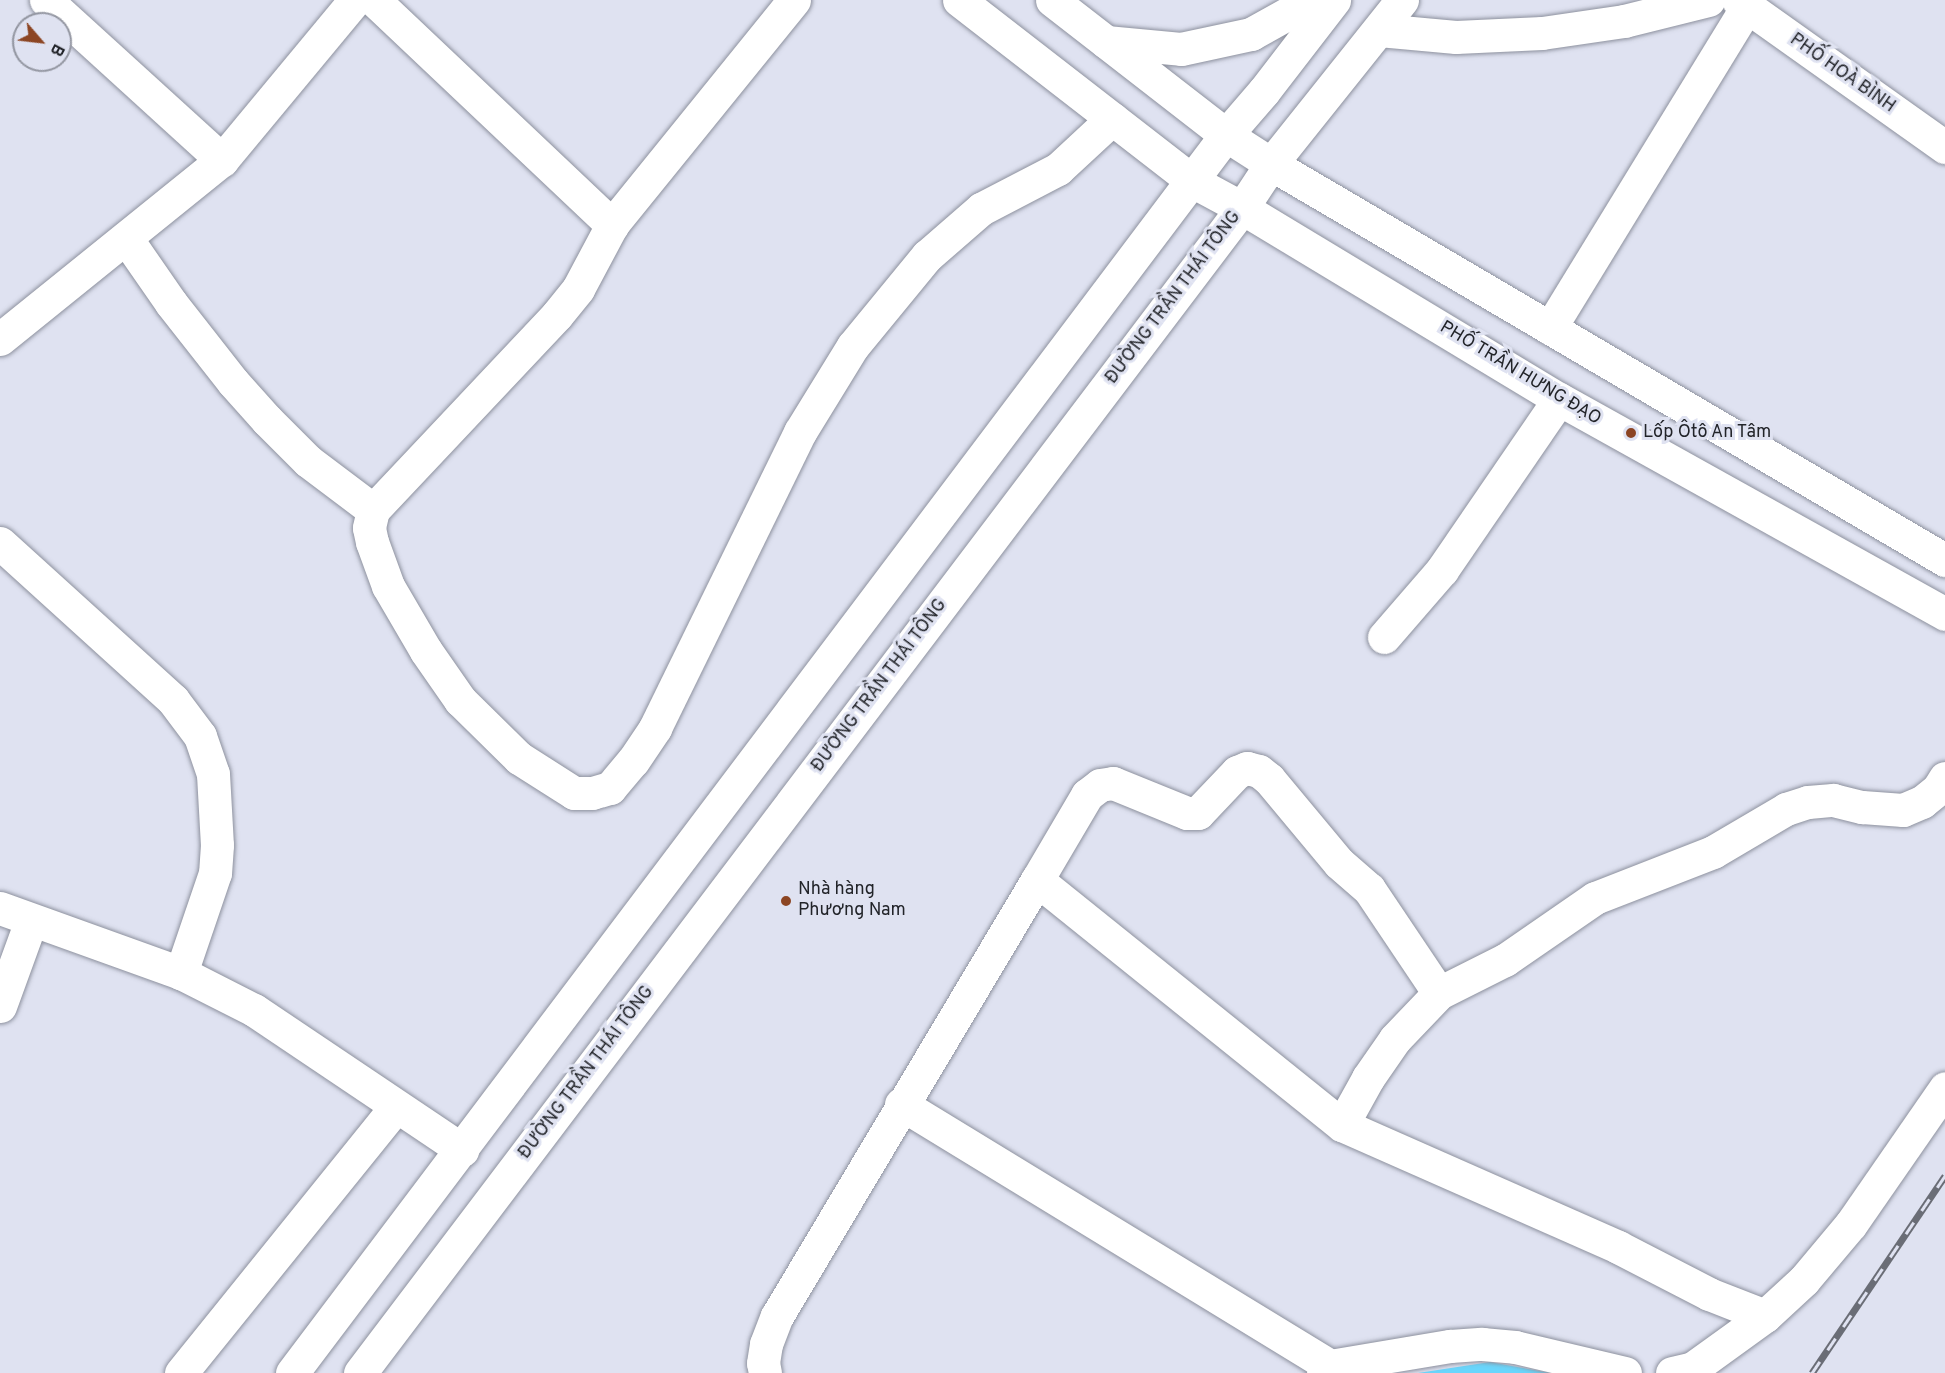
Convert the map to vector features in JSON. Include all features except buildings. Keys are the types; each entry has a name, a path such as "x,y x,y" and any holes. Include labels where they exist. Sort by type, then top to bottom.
{"main road":[{"path":"46,0 222,160"},
{"path":"5,328 126,238 222,160 355,0"},
{"path":"374,0 612,225"},
{"path":"794,0 612,225 578,289 557,315 373,510 369,528 388,586 426,651 460,700 519,758 574,793 592,793 610,788 633,761 655,728 800,432 853,346 927,256 981,209 1058,169 1112,119"},
{"name":"PHỐ TRẦN HƯNG ĐẠO","path":"959,0 1192,182 1242,208 1559,399 1945,614"},
{"path":"1052,0 1226,135 1271,164 1945,560"},
{"path":"1106,42 1181,49 1251,34 1312,0"},
{"path":"291,1373 462,1150 1226,135 1264,92 1334,0"},
{"name":"ĐƯỜNG TRẦN THÁI TÔNG","path":"360,1373 1242,208 1271,164 1402,0"},
{"path":"1378,30 1456,37 1542,33 1624,21 1708,0"},
{"path":"1550,328 1743,3"},
{"name":"PHỐ HOÀ BÌNH","path":"1743,3 1945,147"},
{"path":"126,238 171,303 233,382 267,420 308,461 373,510"},
{"path":"1384,637 1442,570 1559,399"},
{"path":"0,543 173,700 200,736 213,774 216,864 181,973"},
{"path":"765,1373 763,1363 766,1344 777,1316 901,1104 1087,795 1100,785 1113,783 1186,813 1198,813 1237,772 1247,768 1259,771 1269,779 1339,863 1369,889 1438,993"},
{"path":"1342,1125 1368,1078 1395,1039 1438,993 1505,960 1595,898 1713,852 1786,809 1808,802 1833,800 1862,807 1903,810 1922,802 1938,789 1945,778"},
{"path":"1036,880 1342,1125 1618,1247 1709,1294 1765,1316"},
{"path":"0,908 181,973 264,1016 462,1150"},
{"path":"0,1005 31,921"},
{"path":"1672,1373 1693,1368 1765,1316 1804,1280 1851,1224 1945,1088"},
{"path":"901,1104 1327,1370 1450,1346 1482,1344 1515,1347 1625,1373"},
{"path":"182,1373 396,1107"}],"water":[{"path":"1490,1362 1551,1373 1418,1373"}],"railway":[{"path":"1812,1373 1945,1176"}],"place":[{"name":"Lốp Ôtô An Tâm","path":"1631,433"},
{"name":"Nhà hàng Phương Nam","path":"786,901"}]}
